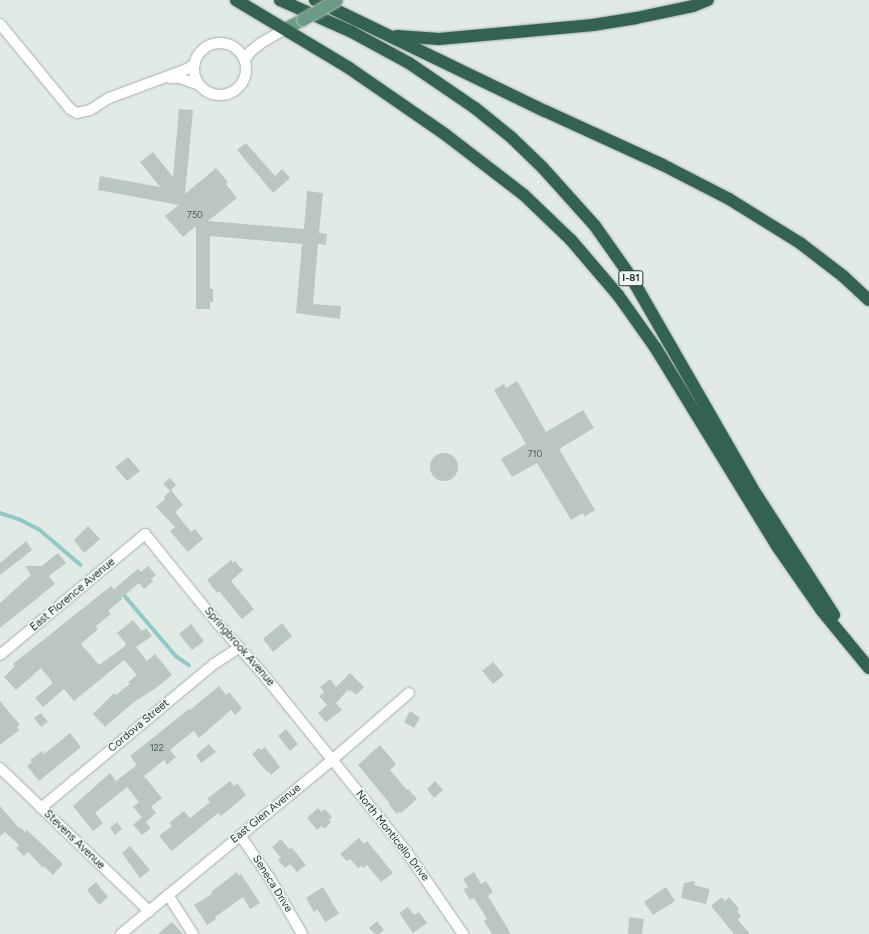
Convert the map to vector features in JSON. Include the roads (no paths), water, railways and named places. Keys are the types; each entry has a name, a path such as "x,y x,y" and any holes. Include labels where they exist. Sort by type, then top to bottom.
{"highway":[{"path":"236,0 349,68 446,135 524,195 571,240 618,295 655,347 777,546 822,611 869,666"},
{"name":"I-81","path":"280,0 350,32 409,63 475,108 512,138 543,168 595,226 631,277 756,494 869,666"},
{"path":"315,0 545,112 694,180 729,199 800,243 843,276 869,300"},
{"path":"383,33 404,38 439,39 577,26 636,18 693,6 708,0"}],"main road":[{"path":"285,29 337,0"}],"street":[{"path":"0,24 70,109 77,113 90,110 109,98 188,69 195,64"},
{"path":"244,60 250,52 261,43 285,29"},
{"path":"164,77 180,78 199,85 205,90 217,95 229,94 242,84 246,75 244,60 236,49 222,43 213,44 199,54 195,64 195,77 199,85"},
{"path":"236,49 261,43"},
{"name":"Springbrook Avenue","path":"145,534 332,760"},
{"name":"East Florence Avenue","path":"0,655 145,534"},
{"name":"Cordova Street","path":"41,808 208,669 239,648"},
{"name":"East Glen Avenue","path":"121,934 332,760 410,693"},
{"name":"North Monticello Drive","path":"332,760 406,851 461,933"},
{"name":"Stevens Avenue","path":"0,768 149,911"},
{"name":"Seneca Drive","path":"240,835 269,877 302,934"},
{"path":"168,895 193,934"}],"waterway":[{"path":"0,513 19,519 39,529 81,565"},
{"path":"125,596 176,656 189,665"}]}
